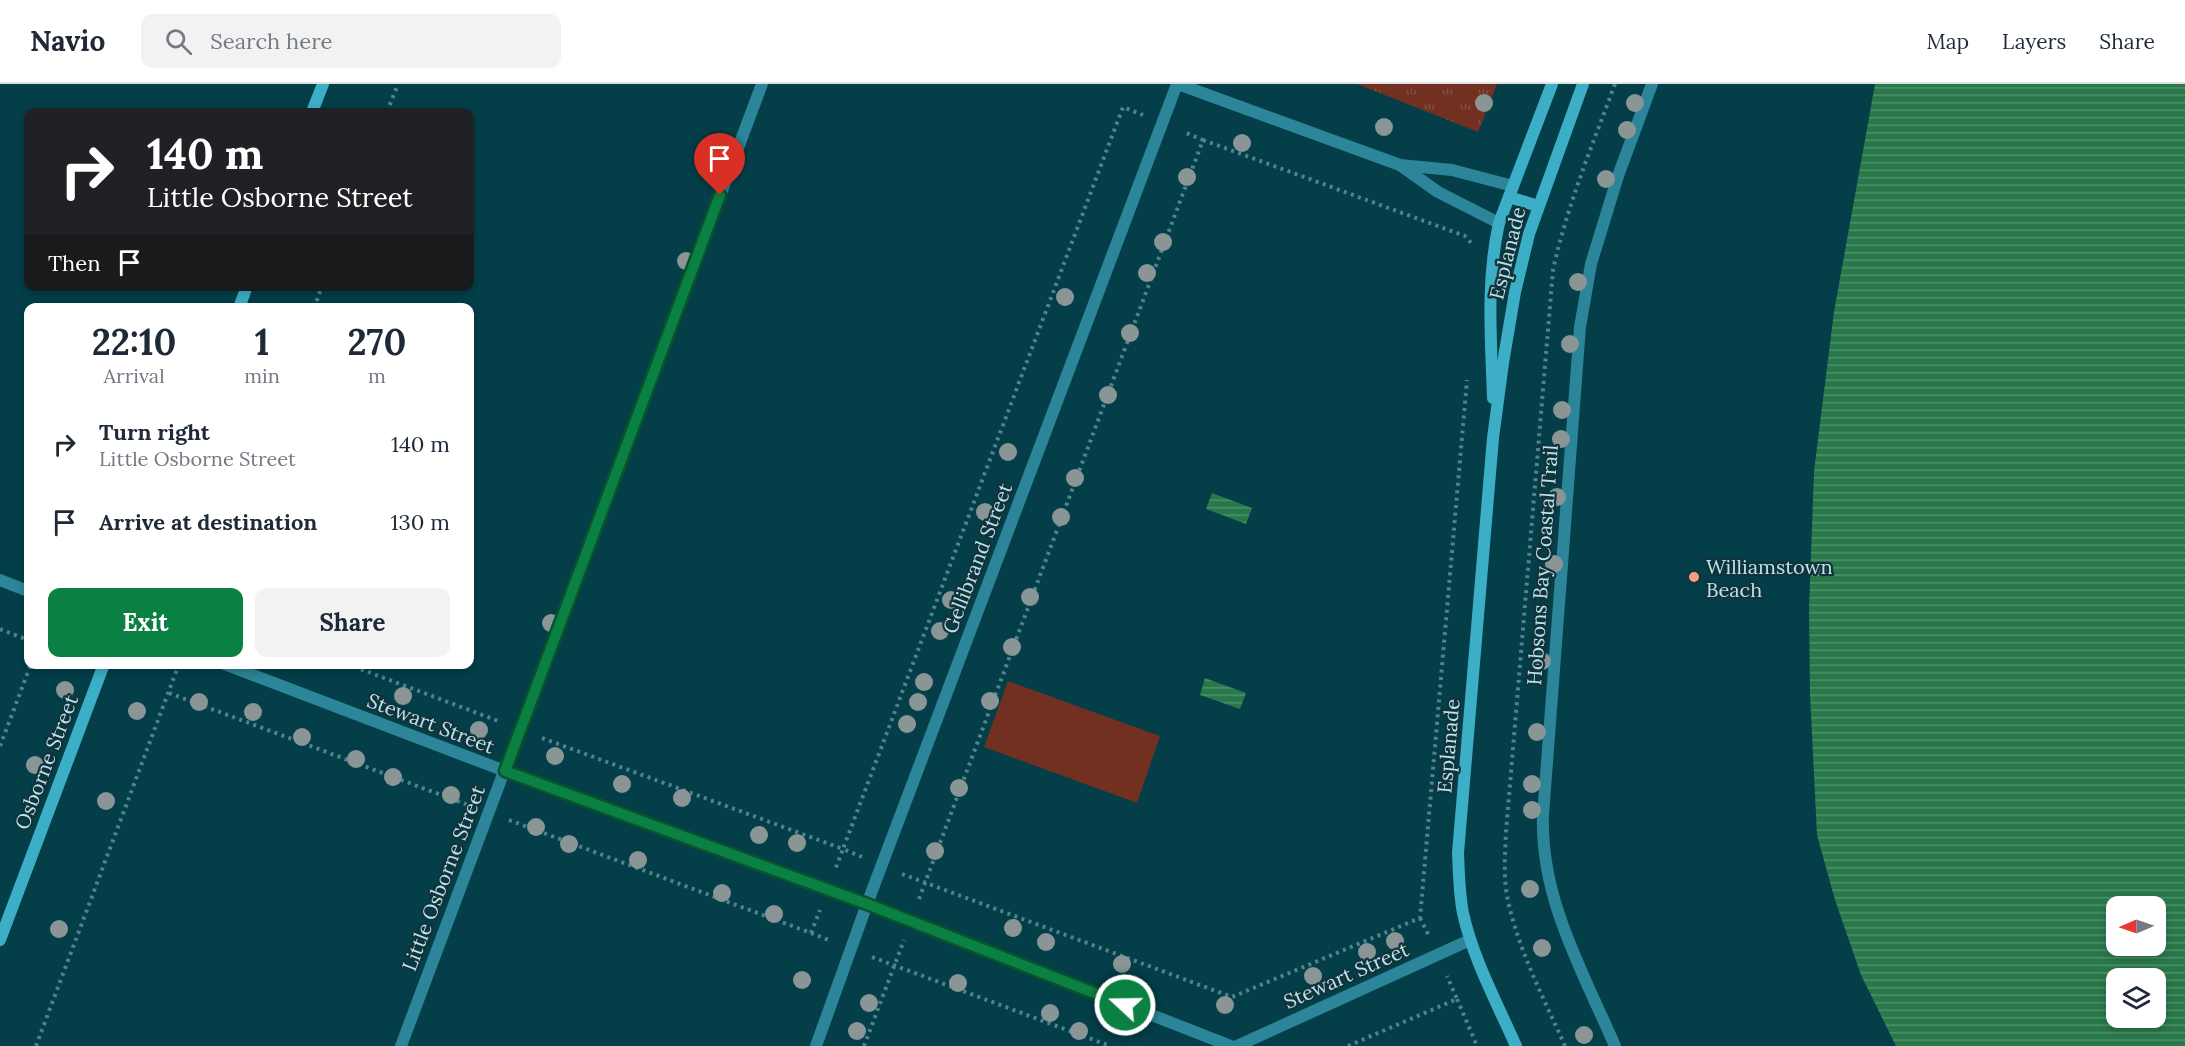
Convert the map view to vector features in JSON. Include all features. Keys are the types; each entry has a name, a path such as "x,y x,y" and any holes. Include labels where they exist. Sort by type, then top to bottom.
{"street":[{"path":"314,108 323,84"},
{"name":"Little Osborne Street","path":"400,1046 762,84"},
{"path":"1178,84 1400,165 1452,170 1511,192 1538,206"},
{"name":"Gellibrand Street","path":"816,1046 867,904 1178,84"},
{"name":"Esplanade","path":"1494,438 1491,275 1494,246 1511,192 1552,84"},
{"name":"Esplanade","path":"1516,1046 1470,940 1460,893 1458,853 1494,438 1515,292 1538,206 1583,84"},
{"name":"Hobsons Bay Coastal Trail","path":"1616,1046 1562,925 1554,900 1544,848 1543,815 1580,327 1591,264 1618,176 1652,84"},
{"path":"1400,165 1438,192 1500,223"},
{"path":"0,580 24,589"},
{"name":"Osborne Street","path":"0,940 102,669"},
{"name":"Stewart Street","path":"237,669 505,771 867,904 1232,1046"},
{"name":"Stewart Street","path":"1237,1046 1470,940"}],"path":[{"path":"389,108 398,84"},
{"path":"1203,140 1465,236 1478,253"},
{"path":"1468,371 1420,918 1478,1046"},
{"path":"0,629 24,638"},
{"path":"0,746 29,669"},
{"path":"36,1046 177,669"},
{"path":"843,849 882,866 1232,997 1420,918"},
{"path":"811,933 1110,1046"},
{"path":"1348,1046 1457,999"}],"green space":[{"path":"1357,84 1497,84 1478,132"},
{"path":"1008,681 1160,736 1137,803 984,747"}],"shaded area":[{"path":"1875,84 2185,84 2185,1046 1896,1046 1861,975 1835,900 1817,835 1810,694 1809,610 1814,471 1834,312"},
{"path":"1212,493 1252,508 1246,524 1206,509"},
{"path":"1205,678 1246,693 1240,709 1200,695"}],"place":[{"name":"Williamstown Beach","path":"1694,577"}],"route":[{"path":"720,195 505,771 867,904 1125,1005"}]}
